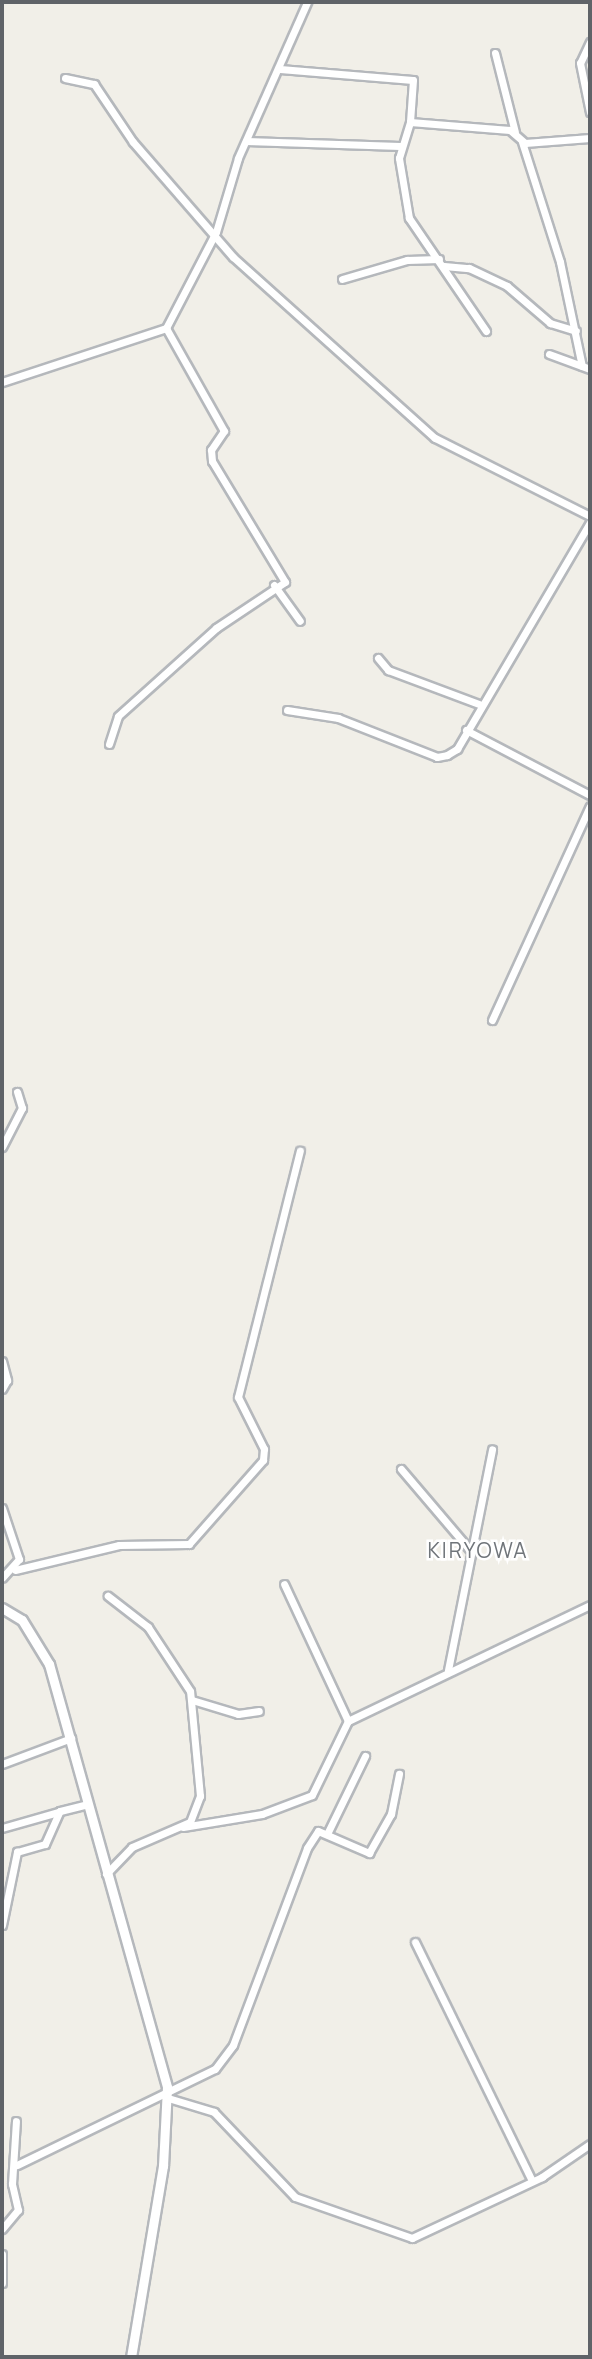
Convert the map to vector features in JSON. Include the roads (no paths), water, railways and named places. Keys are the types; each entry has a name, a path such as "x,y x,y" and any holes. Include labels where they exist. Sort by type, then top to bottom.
{"street":[{"path":"2,382 166,328 216,232 246,141 280,69 307,2"},
{"path":"590,42 580,63 590,112"},
{"path":"495,53 515,132 522,142 586,368"},
{"path":"280,69 413,80 410,122 400,146 403,201 417,234 441,262 485,331"},
{"path":"65,78 94,84 132,142 216,232 233,257 435,438 590,516"},
{"path":"410,122 515,132"},
{"path":"522,142 590,138"},
{"path":"246,141 400,146"},
{"path":"342,279 407,260 441,262 469,268 507,286 550,323 576,331"},
{"path":"109,744 118,716 274,584 285,582 212,461 211,450 224,431 166,328"},
{"path":"549,354 586,368"},
{"path":"287,710 338,718 437,757 457,748 480,704 590,523"},
{"path":"274,584 300,621"},
{"path":"378,658 388,670 480,704"},
{"path":"466,730 590,795"},
{"path":"492,1020 590,806"},
{"path":"2,1147 22,1108 17,1092"},
{"path":"2,1578 15,1570 119,1545 182,1547 265,1457 238,1397 300,1152"},
{"path":"2,1361 7,1380 2,1389"},
{"path":"448,1670 492,1449"},
{"path":"401,1469 470,1550"},
{"path":"2,1508 19,1559 15,1570"},
{"path":"284,1584 348,1721"},
{"path":"108,1597 148,1626 192,1700 200,1801 183,1827"},
{"path":"106,1874 132,1847 183,1827 262,1814 312,1795 348,1721 448,1670 590,1605"},
{"path":"2,1608 35,1638 71,1738 168,2095 131,2357"},
{"path":"192,1700 238,1714 259,1711"},
{"path":"2,1764 71,1738"},
{"path":"327,1834 365,1756"},
{"path":"17,2165 168,2095 215,2069 233,2045 307,1847 318,1831 369,1853 391,1814 398,1774"},
{"path":"2,1828 88,1804"},
{"path":"2,1925 15,1857 45,1844 60,1811"},
{"path":"415,1942 532,2181"},
{"path":"168,2095 214,2112 295,2197 383,2233 427,2235 532,2181 590,2144"},
{"path":"2,2229 18,2210 12,2184 17,2165 16,2121"},
{"path":"2,2253 2,2283"}],"district":[{"name":"KIRYOWA","path":"478,1550"}]}
